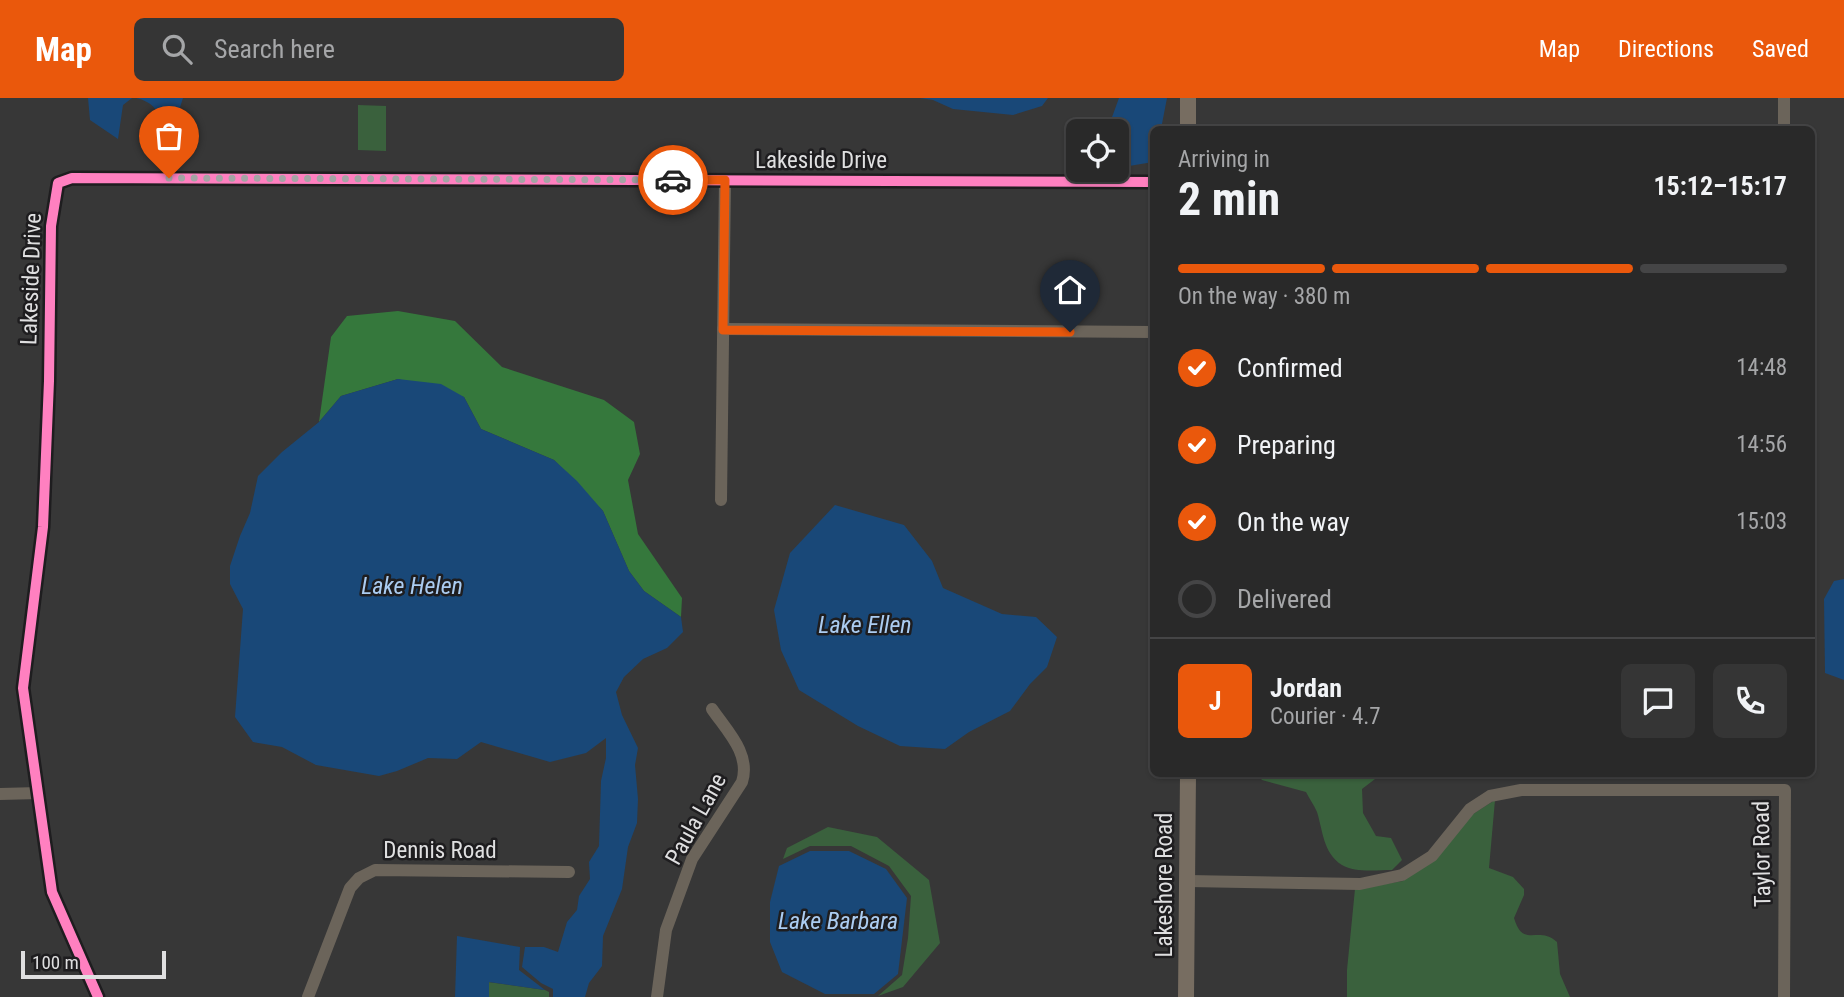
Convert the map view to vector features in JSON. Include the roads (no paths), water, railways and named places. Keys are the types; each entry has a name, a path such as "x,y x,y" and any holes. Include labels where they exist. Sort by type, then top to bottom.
{"street":[{"path":"1188,98 1188,126"},
{"path":"1784,98 1784,126"},
{"name":"Lakeside Drive","path":"98,997 52,892 23,688 43,527 49,381 51,226 58,183 72,177 1150,182"},
{"path":"721,500 725,180"},
{"path":"723,330 1150,332"},
{"name":"Paula Lane","path":"657,997 666,930 692,859 746,771 742,753 712,709"},
{"name":"Lakeshore Road","path":"1186,997 1188,777"},
{"name":"Taylor Road","path":"1188,881 1360,884 1402,875 1432,856 1470,809 1490,796 1521,790 1785,790 1784,997"},
{"path":"0,794 39,793"},
{"name":"Dennis Road","path":"308,997 350,888 359,878 374,870 569,872"}],"water":[{"path":"88,98 132,98 123,105 118,139 90,120"},
{"path":"136,98 183,98 175,123 165,129 155,109"},
{"path":"920,98 1048,98 1042,106 1013,115 953,109 933,100"},
{"path":"1119,98 1167,98 1162,126 1150,126 1150,162 1129,166 1129,119 1111,119"},
{"name":"Lake Helen","path":"398,379 441,384 464,397 481,429 554,460 603,511 629,571 644,591 681,617 683,632 667,648 643,659 624,677 616,692 622,715 638,748 635,765 637,823 628,847 622,889 603,936 602,966 589,983 585,997 553,997 553,989 522,967 525,947 544,947 558,952 567,922 577,910 579,896 590,879 589,862 599,846 601,781 606,758 606,738 586,753 550,762 481,742 457,759 428,758 379,776 316,765 282,747 253,742 235,717 243,609 230,584 230,566 250,513 258,476 319,422 341,396"},
{"name":"Lake Ellen","path":"835,505 904,525 932,561 943,588 1002,614 1036,617 1057,637 1047,667 1010,711 969,732 945,749 900,746 858,726 799,690 781,650 774,610 790,553"},
{"path":"1844,579 1844,680 1825,673 1824,599 1834,581"},
{"name":"Lake Barbara","path":"810,851 849,851 886,869 907,898 898,974 874,994 825,994 782,972 770,942 770,902 779,866"},
{"path":"457,936 520,947 519,970 545,990 489,982 489,997 455,997"}]}
